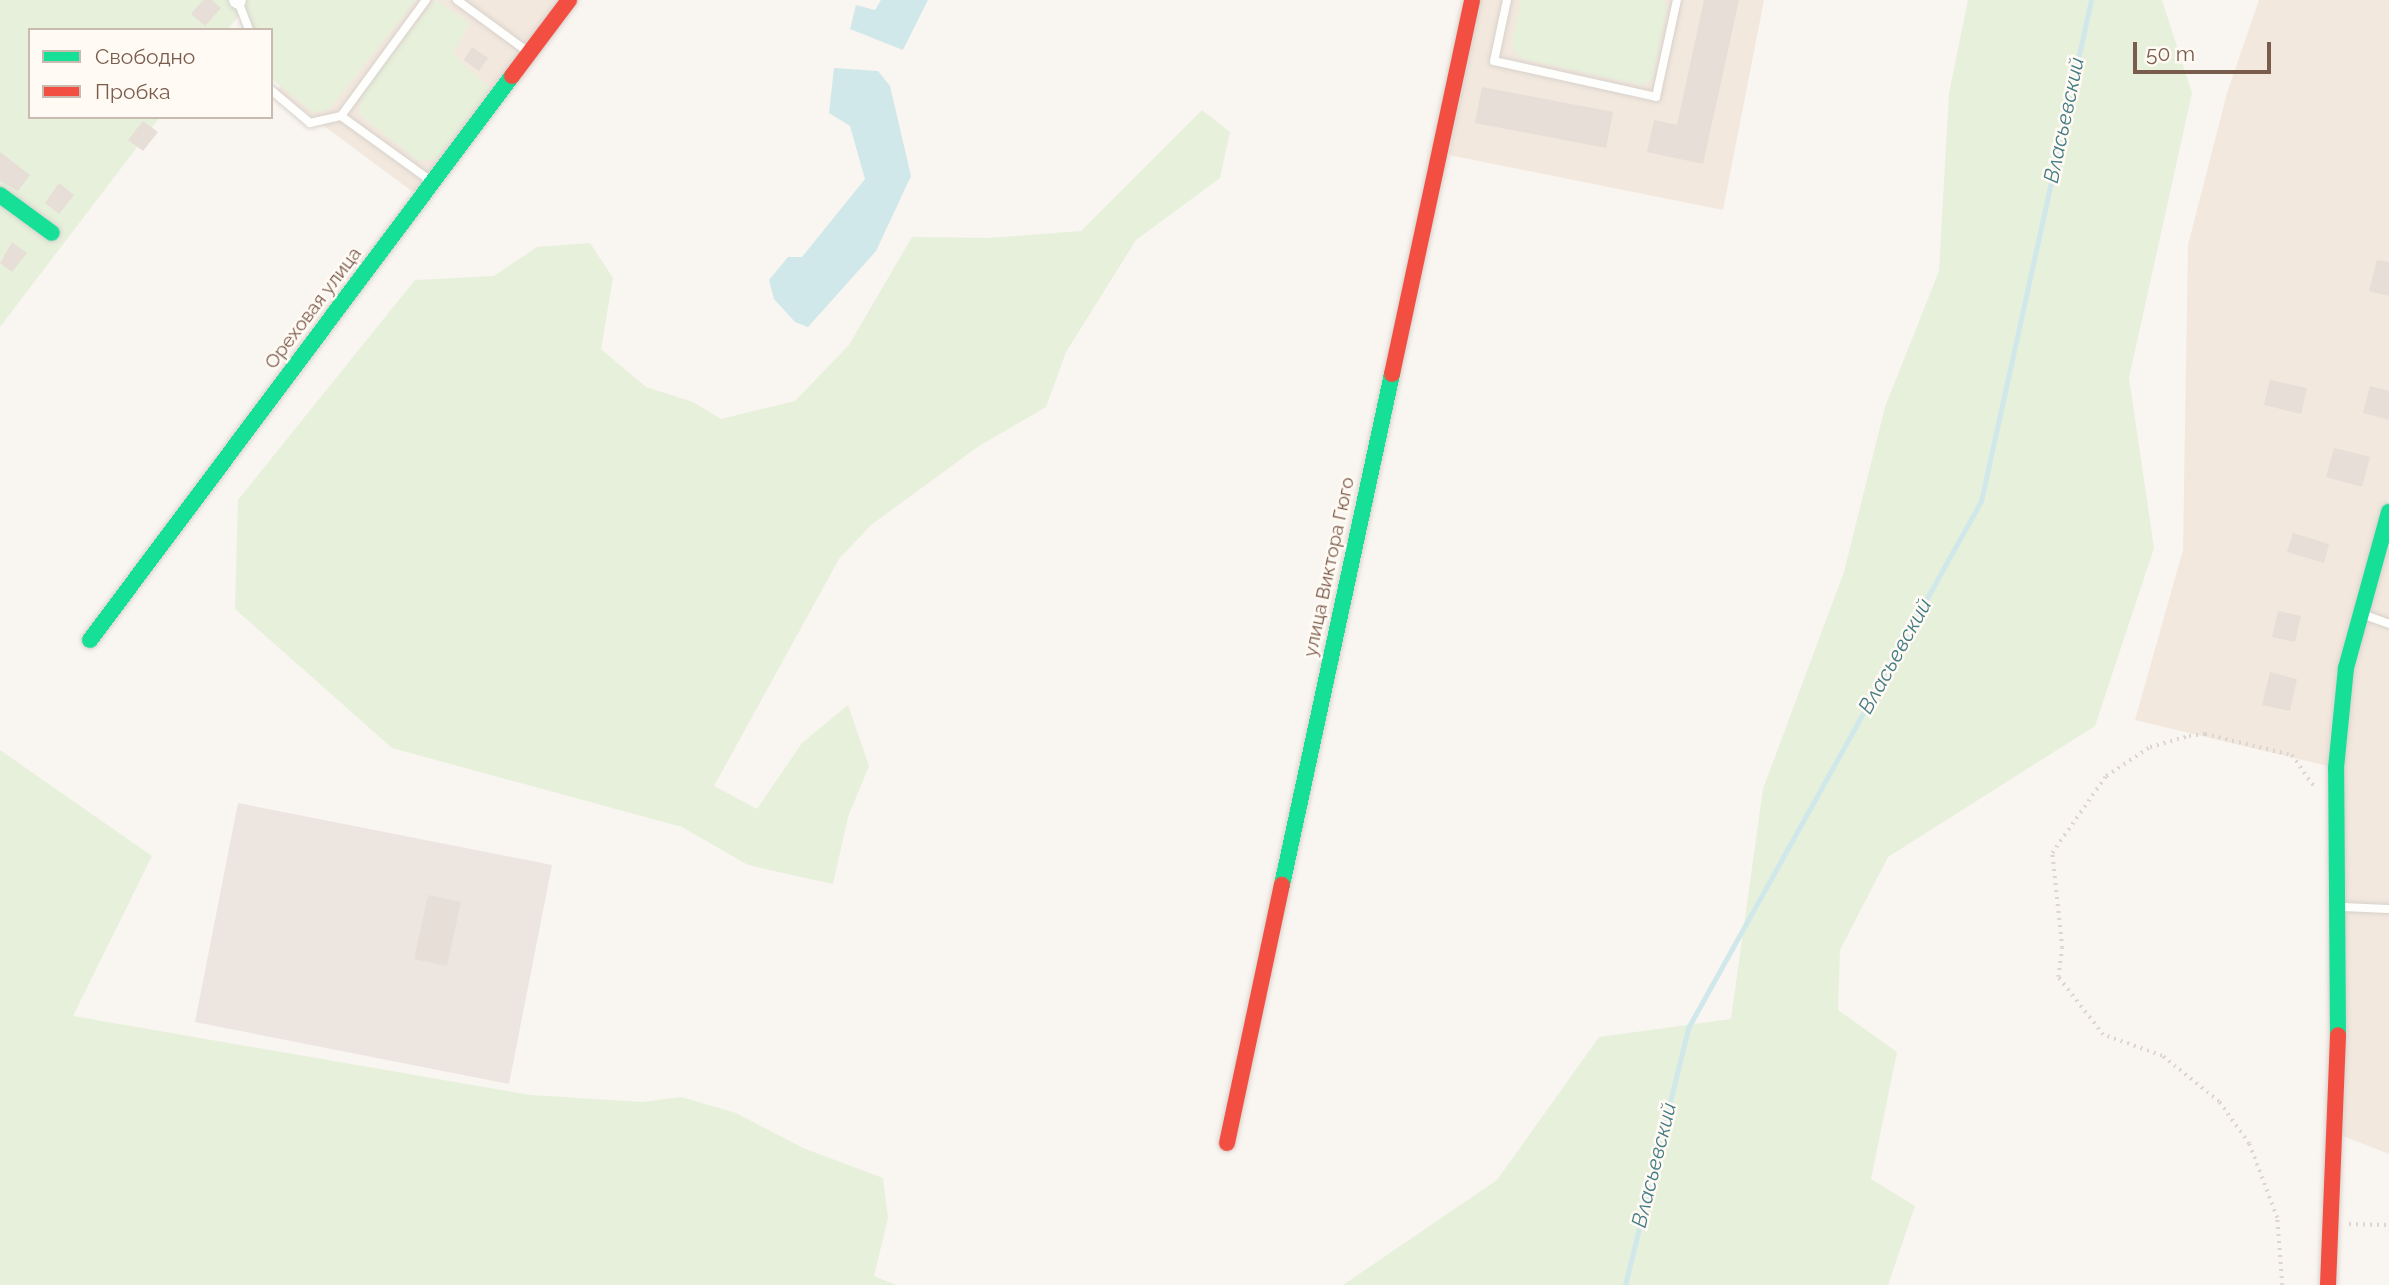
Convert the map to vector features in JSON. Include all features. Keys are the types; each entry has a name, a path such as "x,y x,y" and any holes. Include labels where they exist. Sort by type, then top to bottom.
{"street":[{"name":"Ореховая улица","path":"90,640 569,0"},
{"name":"улица Виктора Гюго","path":"1227,1143 1472,0"},
{"path":"0,195 52,233"},
{"path":"2328,1285 2341,966 2336,768 2346,668 2389,512"}],"lane":[{"path":"237,0 248,28"},
{"path":"273,92 310,123 341,116 426,0"},
{"path":"457,0 530,53"},
{"path":"1507,0 1494,61 1656,97 1677,0"},
{"path":"341,116 433,182"},
{"path":"2361,614 2389,624"},
{"path":"2339,906 2389,909"}],"path":[{"path":"2282,1285 2277,1218 2249,1144 2219,1102 2162,1056 2103,1035 2058,977 2062,948 2052,853 2106,776 2150,747 2189,736 2205,734 2292,755 2314,786"},
{"path":"2330,1224 2389,1225"}],"shaded area":[{"path":"344,0 561,0 417,195 277,91"},
{"path":"1480,0 1764,0 1723,210 1449,155"},
{"path":"2259,0 2389,0 2389,498 2382,510 2328,766 2135,720 2183,550 2188,245 2227,93"},
{"path":"2389,538 2389,1154 2340,1135 2344,770 2353,668"},
{"path":"238,803 552,865 509,1084 195,1022"}],"green space":[{"path":"0,0 416,0 328,110 314,113 273,80 273,28 252,28 245,8 229,28 28,28 28,119 158,119 0,327"},
{"path":"435,0 470,23 453,54 491,89 436,159 419,161 359,114 360,95"},
{"path":"1521,0 1663,0 1667,7 1652,80 1641,85 1519,58 1512,43"},
{"path":"1968,0 2162,0 2192,93 2129,378 2154,548 2095,726 1888,857 1840,950 1838,1010 1897,1052 1871,1179 1915,1206 1888,1285 1343,1285 1497,1180 1599,1037 1731,1019 1763,789 1844,572 1885,407 1939,271 1949,93"},
{"path":"1202,110 1230,132 1220,178 1136,240 1066,352 1046,407 979,446 871,525 839,559 714,786 757,809 802,743 848,705 869,766 848,817 833,884 748,865 682,827 392,748 235,609 238,500 415,280 494,276 537,247 590,243 613,278 601,349 646,387 693,402 721,419 795,401 849,345 912,237 990,238 1081,231"},
{"path":"0,750 152,856 73,1016 530,1095 642,1102 681,1097 736,1113 803,1148 883,1178 888,1218 874,1276 896,1285 0,1285"}],"water":[{"path":"881,0 928,0 903,50 850,29 856,5 875,10"},
{"path":"834,68 878,71 890,86 911,176 876,251 808,327 795,322 774,299 769,280 788,257 802,257 865,179 850,126 829,113"}],"building":[{"path":"203,0 212,0 221,8 205,26 191,14"},
{"path":"1704,0 1739,0 1703,164 1647,152 1654,120 1677,125"},
{"path":"472,47 488,58 479,71 464,60"},
{"path":"1482,87 1613,112 1606,148 1475,123"},
{"path":"143,121 158,132 143,151 128,140"},
{"path":"0,152 30,175 18,191 0,181"},
{"path":"59,183 74,195 59,214 45,203"},
{"path":"12,242 27,253 12,272 0,263"},
{"path":"2377,260 2389,262 2389,296 2369,291"},
{"path":"2270,380 2307,388 2301,414 2264,405"},
{"path":"2370,386 2389,391 2389,420 2363,413"},
{"path":"2334,448 2370,457 2362,487 2326,477"},
{"path":"2293,533 2329,544 2324,563 2287,552"},
{"path":"2278,611 2301,616 2295,642 2272,637"},
{"path":"2270,672 2297,679 2290,711 2262,705"},
{"path":"428,895 461,902 447,966 414,959"}],"waterway":[{"name":"Власьевский","path":"1625,1285 1688,1028 1981,501 2091,0"}],"traffic: fast":[{"path":"90,640 512,76"},
{"path":"0,195 52,233"},
{"path":"1282,885 1392,374"},
{"path":"2338,1035 2336,768 2346,668 2389,512"}],"traffic: jam":[{"path":"512,76 569,0"},
{"path":"1392,374 1472,0"},
{"path":"1227,1143 1282,885"},
{"path":"2328,1285 2338,1035"}]}
